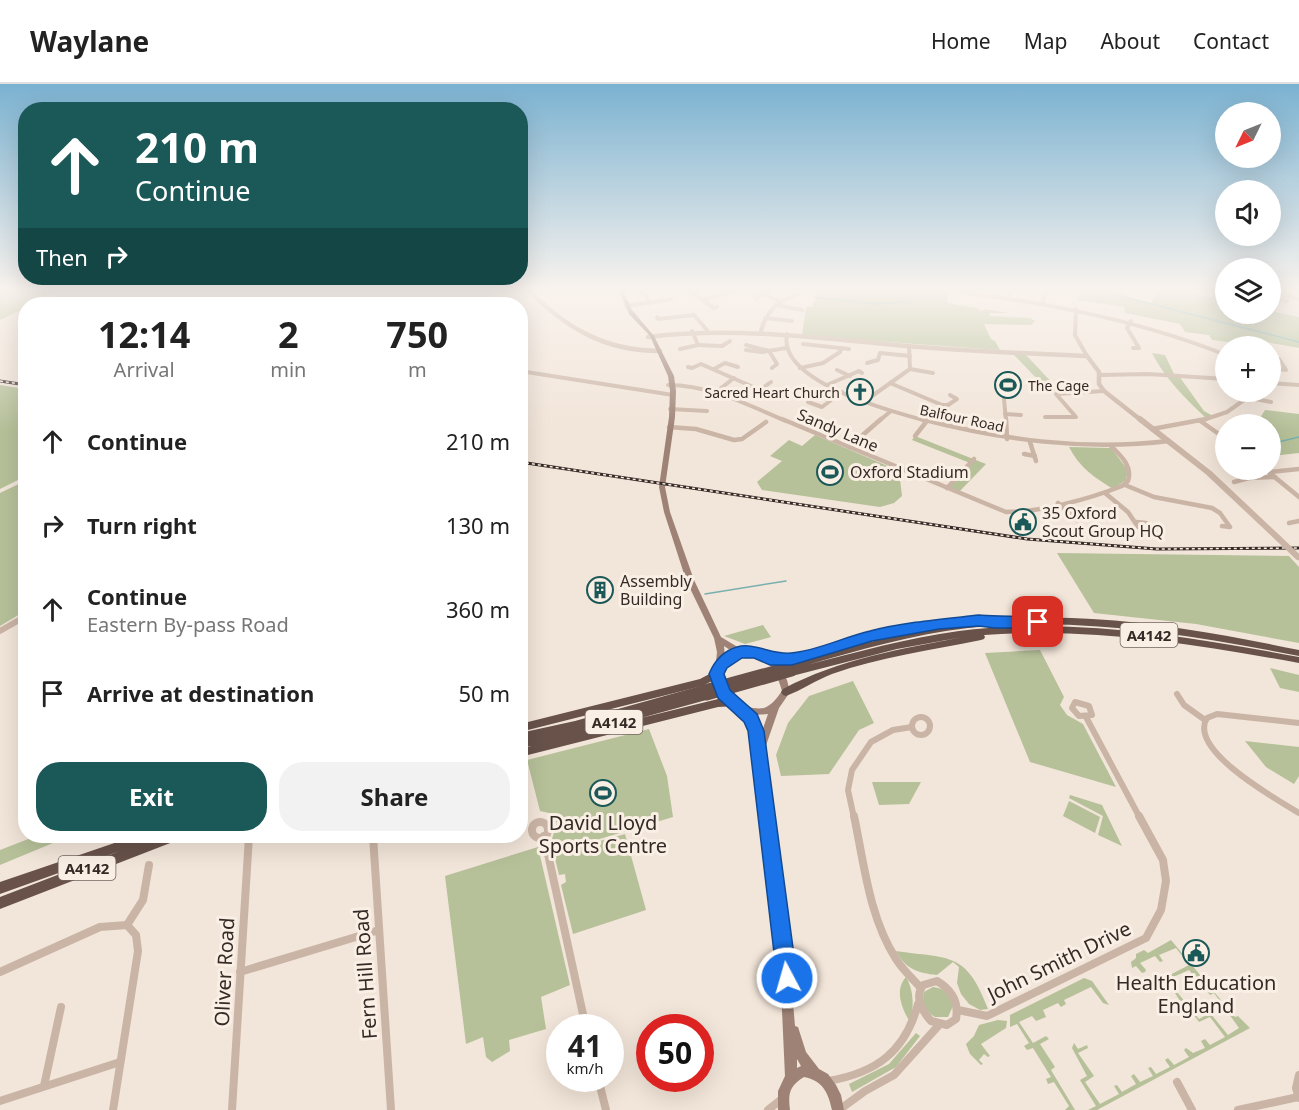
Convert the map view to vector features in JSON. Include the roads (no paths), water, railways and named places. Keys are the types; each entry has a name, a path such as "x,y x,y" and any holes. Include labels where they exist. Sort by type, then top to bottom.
{"highway":[{"path":"770,659 792,659 872,635 917,627 979,620 996,627 991,635 833,670 804,680 786,692"},
{"name":"A4142","path":"528,735 791,669 895,645 996,627 1114,623 1203,634 1299,653"},
{"name":"A4142","path":"996,627 1116,631 1206,642 1299,660"},
{"path":"528,726 702,682 717,674"},
{"name":"A4142","path":"528,742 577,732 706,692"},
{"path":"528,751 718,703 737,706"},
{"name":"A4142","path":"0,888 129,843"},
{"name":"A4142","path":"0,903 156,843"}],"main road":[{"path":"650,337 665,368 670,385 671,409 661,483 667,512 687,572 718,638 721,664 717,674 724,694 751,718 756,731 785,956 791,1022 791,1076 785,1085 783,1105"},
{"path":"718,638 740,652 756,653 770,659 783,678 786,692 775,706 758,756"},
{"path":"721,664 740,652"},
{"path":"737,706 758,713 775,706"},
{"path":"791,1022 801,1055 814,1072 827,1082 836,1097 838,1110"},
{"path":"791,1076 803,1071 814,1072"}],"street":[{"path":"595,336 632,349 657,350"},
{"path":"650,337 658,336"},
{"path":"694,336 698,345"},
{"path":"746,347 769,351 786,348 787,336"},
{"path":"806,336 909,346 1087,356"},
{"path":"1076,336 1100,375 1099,384 1104,391 1222,484 1298,557"},
{"path":"1131,336 1138,348 1133,348"},
{"path":"1173,336 1215,351"},
{"path":"680,349 698,345 722,346 730,341"},
{"path":"803,344 849,349"},
{"path":"909,346 910,369"},
{"name":"Balfour Road","path":"786,348 800,368 827,385 891,411 926,422 1030,442 1111,446 1169,441"},
{"path":"800,368 823,363 840,352 840,348"},
{"path":"769,351 777,364 772,368"},
{"path":"867,363 878,360 880,353 910,356"},
{"path":"1281,361 1286,370 1281,369"},
{"path":"691,368 700,363 760,390 771,382"},
{"path":"714,369 725,363 738,367"},
{"path":"865,401 910,369 933,373"},
{"path":"837,370 850,376"},
{"path":"827,385 859,371 862,373"},
{"path":"528,372 670,394"},
{"path":"1100,375 1148,374 1215,378"},
{"path":"716,392 734,378"},
{"path":"890,383 942,405 948,405 959,397 950,396"},
{"path":"1281,384 1299,385"},
{"name":"Sandy Lane","path":"670,385 698,386 716,392 1006,512 1020,512 1104,493 1125,485"},
{"path":"1045,417 1077,415 1056,394 1104,391"},
{"path":"808,402 822,407 842,392"},
{"path":"1004,399 1007,439"},
{"path":"1152,429 1235,410 1241,402"},
{"path":"671,409 707,411"},
{"path":"849,447 891,411"},
{"path":"1005,414 1021,415"},
{"path":"1198,420 1215,432"},
{"path":"669,426 696,429 734,441 742,439 766,422"},
{"path":"915,436 926,422"},
{"path":"1024,454 1036,458 1030,442"},
{"path":"1111,446 1129,469 1129,480 1125,485 1154,496 1217,510 1230,526 1222,526"},
{"path":"947,488 974,459"},
{"path":"1281,470 1299,469"},
{"path":"1234,482 1242,480"},
{"path":"1279,480 1299,497"},
{"path":"1104,493 1137,525 1146,523"},
{"path":"1058,503 1077,517"},
{"path":"1289,523 1299,522"},
{"path":"0,631 18,621"},
{"path":"1177,693 1184,705 1205,720"},
{"path":"1299,723 1217,714 1205,720 1203,727 1206,737 1217,753 1255,785 1299,813"},
{"name":"John Smith Drive","path":"958,1010 987,1016 1146,938 1157,922 1167,879 1163,860 1086,717"},
{"path":"912,727 892,730 871,742 852,770 848,790 870,894 880,928 896,959 920,987"},
{"path":"544,836 583,1014"},
{"name":"Oliver Road","path":"232,1110 249,843"},
{"name":"Fern Hill Road","path":"373,843 391,1110"},
{"path":"127,925 143,900 149,866"},
{"path":"0,972 100,927 127,925 136,935 138,951 113,1110"},
{"path":"240,972 379,930"},
{"path":"827,1082 851,1078 891,1056 912,1027 920,987 931,981 943,984 953,993 958,1010 953,1022 939,1025 894,1075 865,1091 838,1110"},
{"path":"918,1004 928,1018 939,1025"},
{"path":"44,1086 61,1007"},
{"path":"0,1101 120,1062"},
{"path":"1238,1110 1298,1097 1296,1088 1299,1075"},
{"path":"1177,1082 1192,1110"},
{"path":"602,1092 606,1110"},
{"path":"768,1110 783,1105"}],"waterway":[{"path":"1275,336 1299,342"},
{"path":"1281,441 1299,437"},
{"path":"705,594 786,581"}],"railway":[{"path":"0,381 18,384"},
{"path":"528,463 1027,539 1157,549 1299,548"}],"place":[{"name":"The Cage","path":"1008,385"},
{"name":"Sacred Heart Church","path":"860,392"},
{"name":"Oxford Stadium","path":"830,472"},
{"name":"35 Oxford Scout Group HQ","path":"1023,522"},
{"name":"Assembly Building","path":"600,590"},
{"name":"David Lloyd Sports Centre","path":"603,793"},
{"name":"Health Education England","path":"1196,953"}]}
